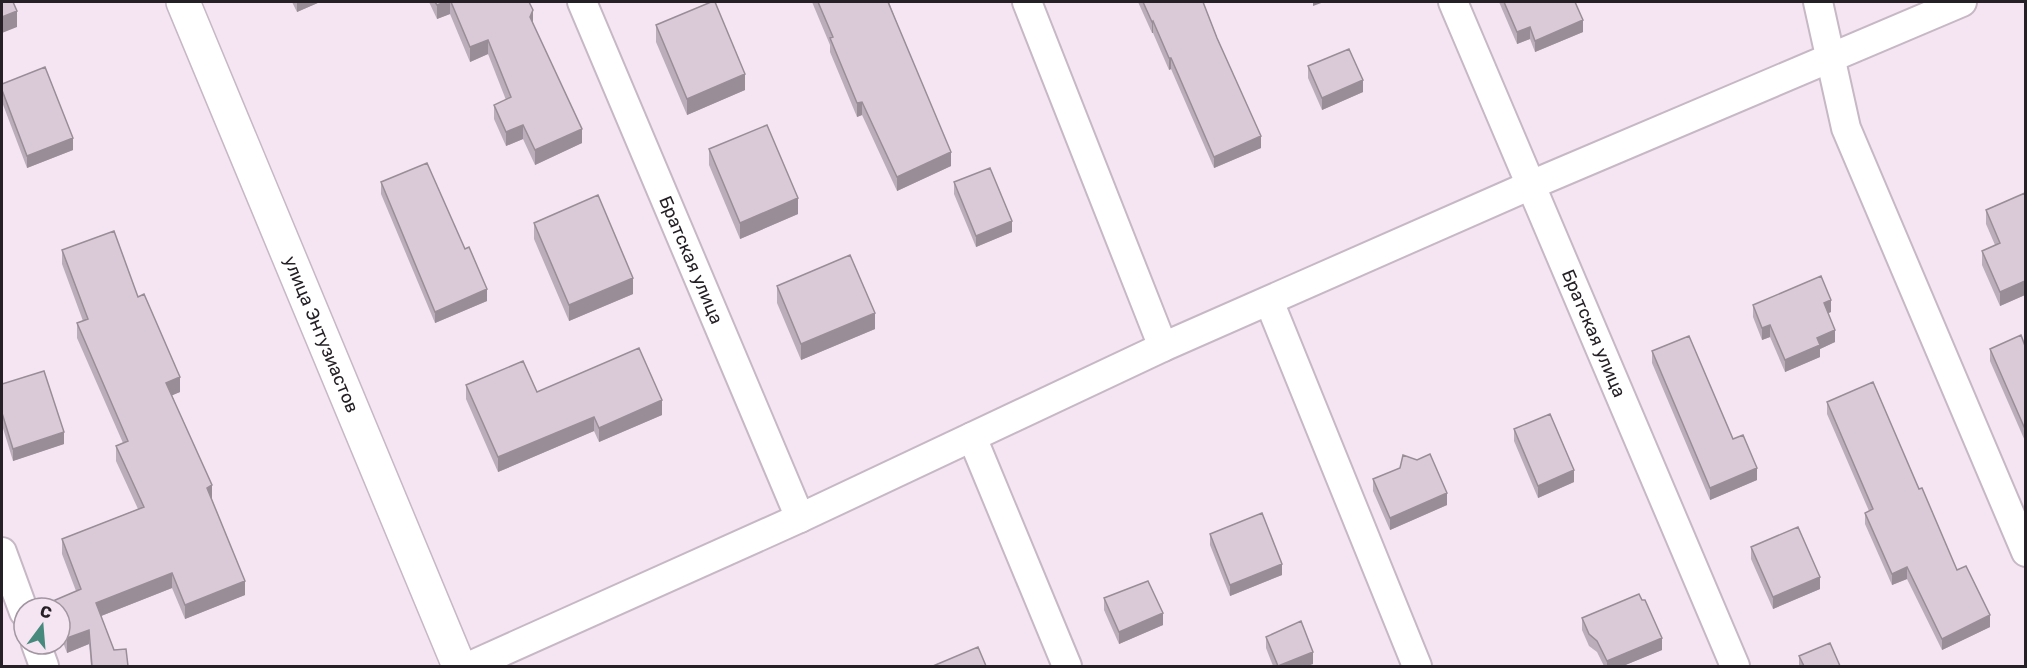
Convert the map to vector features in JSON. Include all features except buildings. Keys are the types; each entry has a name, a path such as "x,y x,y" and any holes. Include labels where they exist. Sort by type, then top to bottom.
{"street":[{"name":"улица Энтузиастов","path":"183,2 459,666"},
{"name":"Братская улица","path":"582,2 800,518"},
{"path":"1027,2 1163,347"},
{"name":"Братская улица","path":"1453,2 1735,666"},
{"path":"1818,2 1846,128 2025,552"},
{"path":"470,666 800,518 1163,347 1531,185 1962,2"},
{"path":"1269,301 1418,666"},
{"path":"972,437 1067,666"},
{"path":"2,552 18,596"}]}
